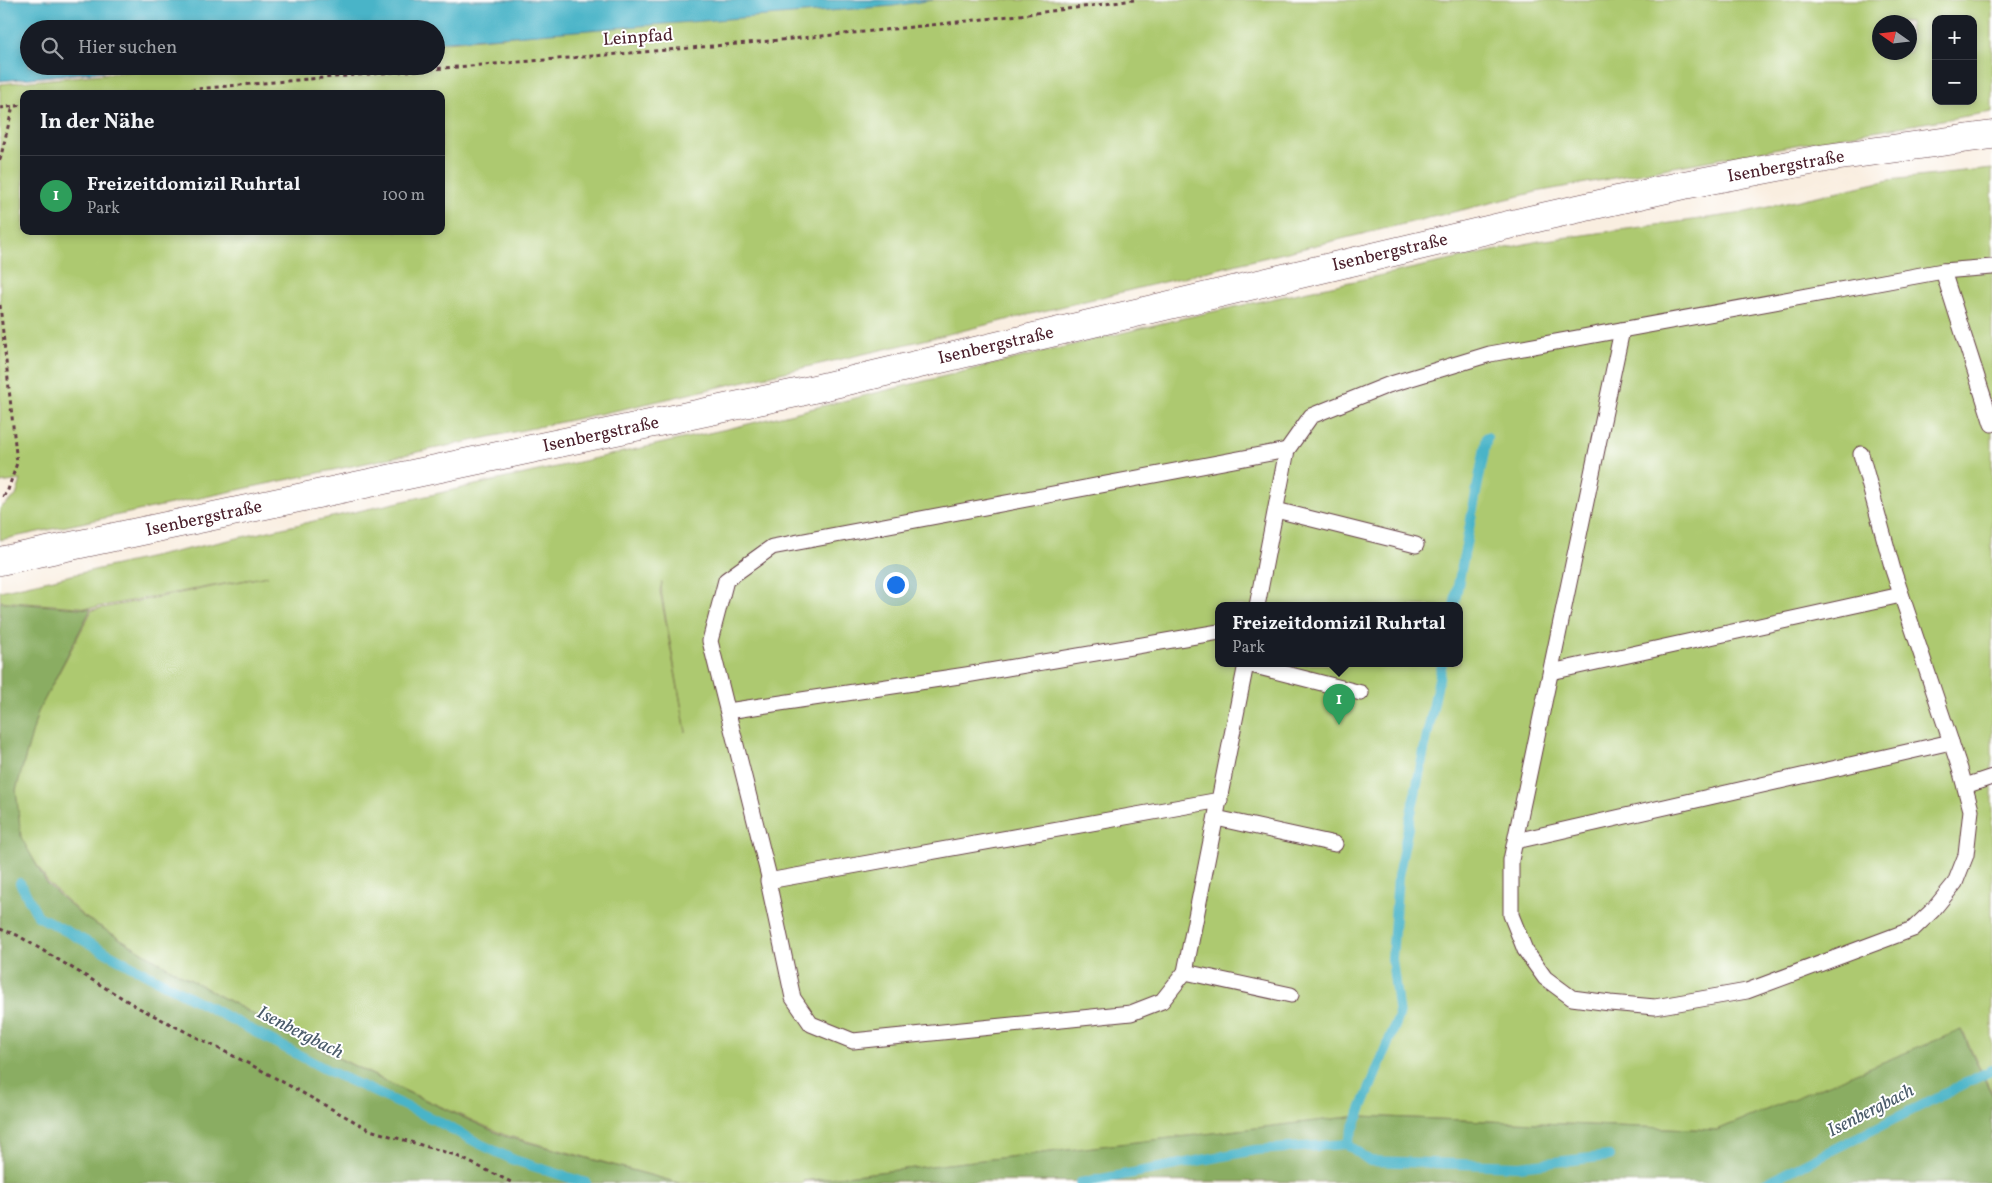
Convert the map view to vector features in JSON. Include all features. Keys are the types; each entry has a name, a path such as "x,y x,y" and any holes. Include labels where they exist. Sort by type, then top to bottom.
{"main road":[{"name":"Isenbergstraße","path":"0,561 801,392 1536,218 1684,185 1826,158 1992,135"}],"lane":[{"path":"1258,602 1287,450 1311,416 1388,385 1490,354 1943,271 1992,266"},
{"path":"1943,271 1992,424"},
{"path":"1622,330 1511,860 1511,915 1525,950 1545,978 1572,998 1655,1007 1747,991 1913,929 1955,883 1966,855 1971,810 1951,742 1901,595 1861,454"},
{"path":"1246,667 1185,972 1162,1001 1131,1013 853,1041 811,1024 793,998 770,881 710,641 726,580 772,548 1287,450"},
{"path":"1276,510 1416,546"},
{"path":"1551,672 1901,595"},
{"path":"728,711 966,675 1215,633"},
{"path":"1259,667 1361,693"},
{"path":"1516,841 1951,742"},
{"path":"1965,786 1992,777"},
{"path":"770,881 1220,800"},
{"path":"1216,818 1335,844"},
{"path":"1185,972 1291,995"}],"path":[{"name":"Leinpfad","path":"445,66 798,39 1022,16 1134,0"},
{"name":"Leinpfad","path":"184,90 336,75"},
{"path":"0,108 20,105"},
{"path":"0,160 13,106"},
{"path":"0,305 18,463 7,493 0,498"},
{"path":"0,929 17,935 139,1008 259,1069 370,1130 455,1156 513,1183"}],"green space":[{"path":"903,0 1992,0 1992,112 1867,132 1536,192 907,344 623,409 0,540 0,508 16,496 21,480 0,483 0,84 92,75 445,75 445,42"},
{"path":"1992,169 1992,1093 1962,1030 1717,1130 1360,1116 803,1181 803,1183 679,1183 505,1135 406,1091 286,1032 169,968 83,916 48,883 21,839 16,791 38,712 92,610 268,576 92,608 0,601 0,591 740,426 1179,319 1539,241 1737,214 1889,180","holes":["662,582 661,591 686,732 660,591"]},
{"path":"0,602 91,609 38,712 16,790 21,837 47,884 82,916 169,968 285,1032 405,1091 504,1136 679,1183 0,1183"},
{"path":"1961,1030 1992,1095 1992,1183 803,1181 1358,1116 1717,1130"}],"water":[{"path":"0,0 933,0 893,6 445,41 445,20 20,20 20,75 62,75 0,81"}],"waterway":[{"path":"1455,602 1487,437"},
{"path":"1080,1183 1255,1150 1347,1144 1399,1016 1392,959 1398,876 1441,667"},
{"name":"Isenbergbach","path":"20,883 38,916 327,1070 435,1120 514,1160 586,1183"},
{"name":"Isenbergbach","path":"1766,1183 1992,1070"},
{"path":"1347,1144 1370,1161 1519,1166 1609,1156"}],"place":[{"name":"Freizeitdomizil Ruhrtal","path":"1339,725"}]}
